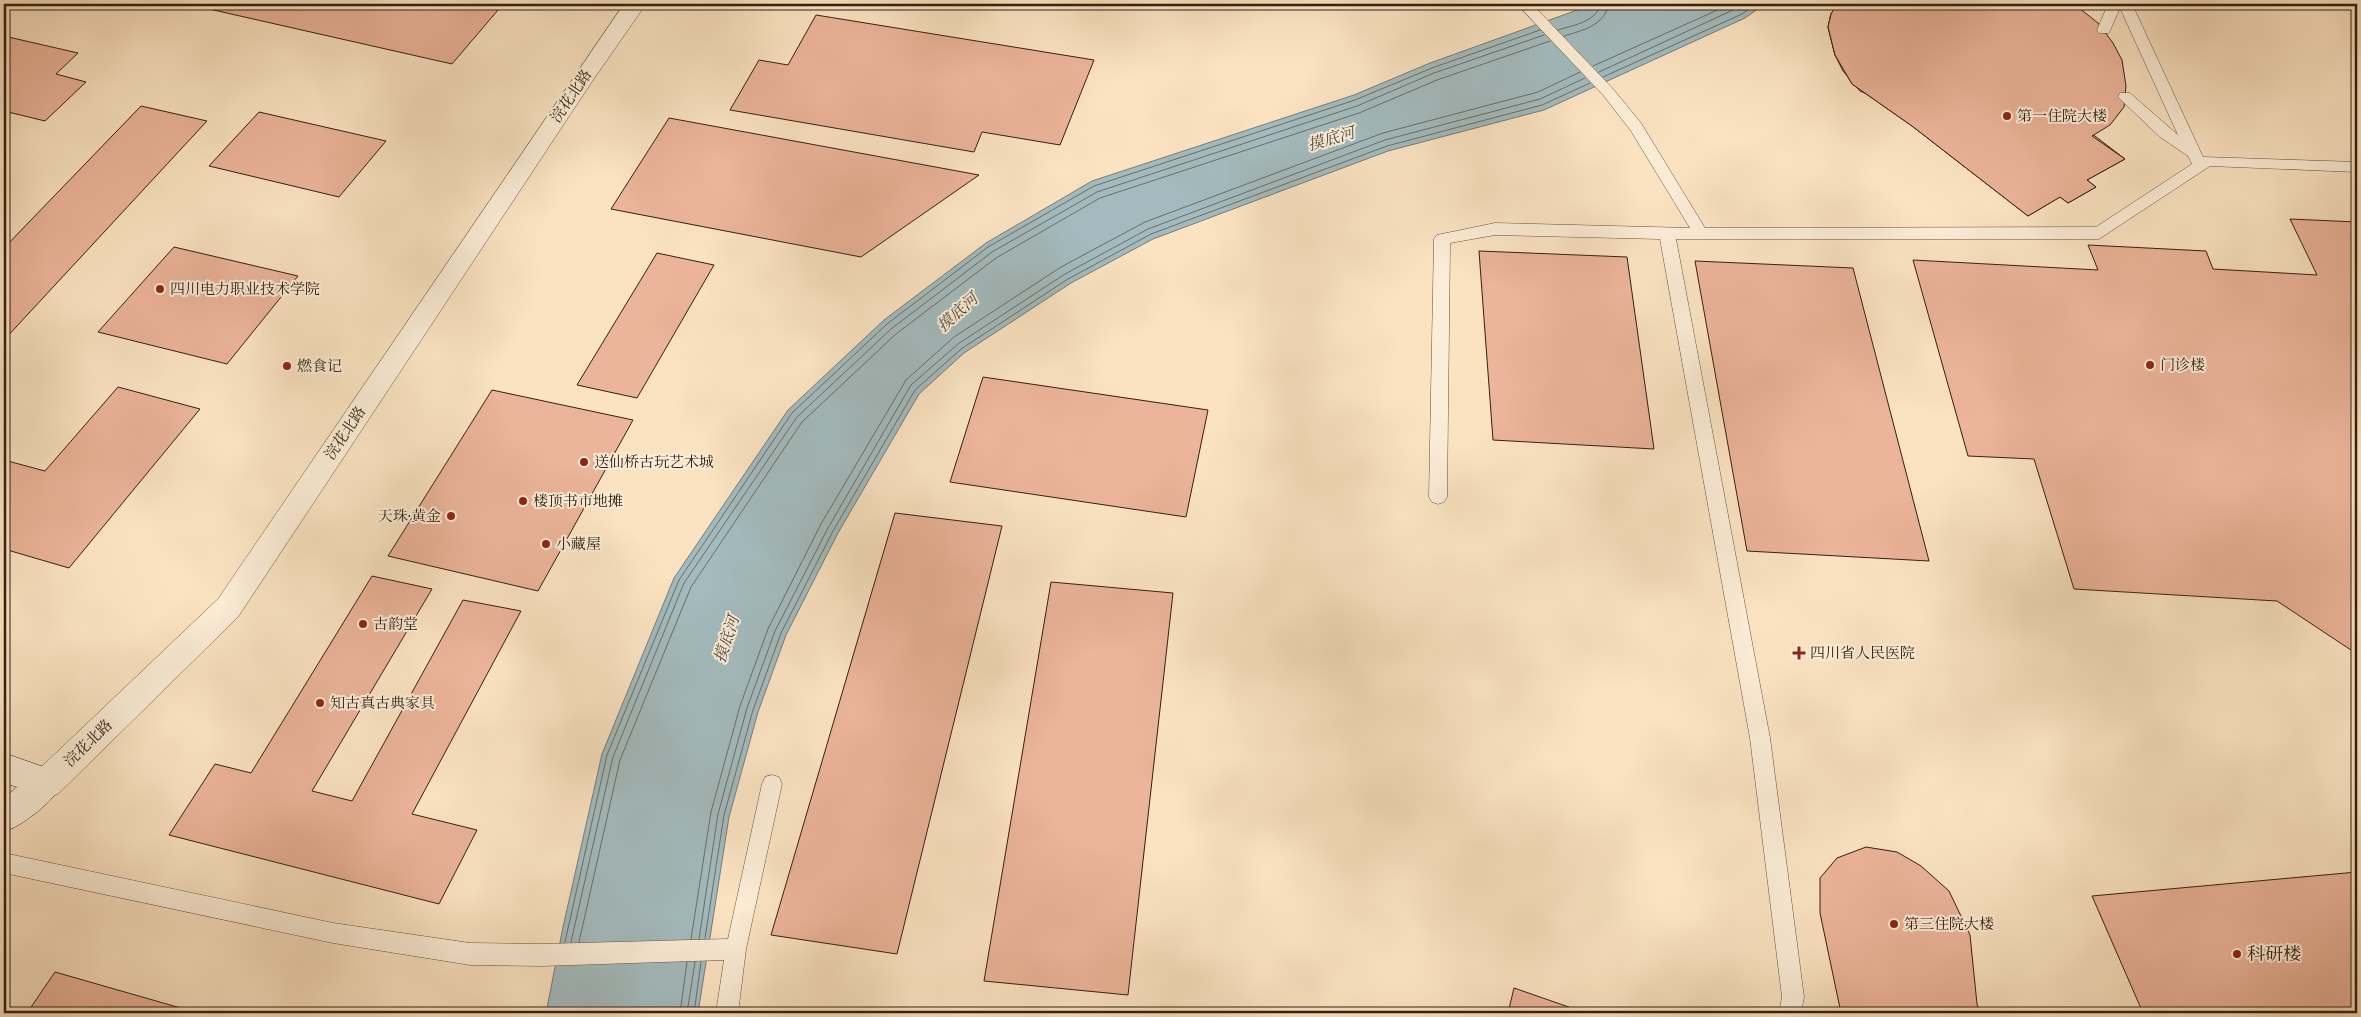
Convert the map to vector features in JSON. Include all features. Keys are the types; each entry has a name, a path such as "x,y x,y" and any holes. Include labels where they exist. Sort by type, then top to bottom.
{"street":[{"name":"浣花北路","path":"4,817 47,783 228,608 585,75 635,4"},
{"path":"4,768 47,783"}],"lane":[{"path":"2104,30 2116,4"},
{"path":"2125,4 2197,160"},
{"path":"1527,5 1609,93 1636,127 1701,234"},
{"path":"2125,97 2197,160 2357,167"},
{"path":"1438,497 1442,238 1495,229 1667,234 2099,234 2197,160"},
{"path":"1667,234 1760,738 1793,998 1790,1013"},
{"path":"727,1013 736,949 772,784"},
{"path":"4,862 333,933 470,954 542,955 736,949"}],"water":[{"name":"摸底河","path":"1594,4 1765,4 1745,18 1544,110 1388,151 1153,239 1071,283 964,353 919,394 838,533 786,635 758,712 729,817 698,1013 546,1013 563,927 602,754 674,578 788,410 884,320 986,243 1092,181 1354,95 1430,63"}],"building":[{"path":"187,4 468,4 498,10 452,64"},
{"name":"第一住院大楼","path":"1837,4 2011,4 1988,36 1990,56 2125,159 2087,180 2096,187 2068,203 2060,197 2028,216 1912,126 1852,84 1835,55 1828,27 1831,14"},
{"path":"1837,4 1910,4 1960,29 1976,42 1980,71 1957,86 1918,102 1896,103 1878,99 1860,91 1843,71 1835,55 1828,27 1831,14"},
{"name":"第一住院大楼","path":"1837,4 2074,4 2098,23 2113,43 2122,60 2126,86 2124,107 2110,125 2092,136 2125,159 2087,180 2096,187 2068,203 2060,197 2028,216 1912,126 1852,84 1835,55 1828,27 1831,14"},
{"path":"816,15 1094,60 1060,145 982,132 974,152 730,110 759,60 788,65"},
{"path":"4,36 78,53 56,74 86,82 45,121 4,111"},
{"path":"141,106 207,121 4,340 4,248"},
{"path":"259,112 386,141 339,197 209,166"},
{"path":"669,118 979,175 861,257 611,209"},
{"name":"门诊楼","path":"2290,219 2357,222 2357,654 2277,601 2074,589 2034,459 1968,456 1913,260 2098,270 2088,245 2206,251 2213,269 2317,275"},
{"path":"174,247 298,276 227,364 98,332"},
{"path":"1479,251 1627,257 1654,449 1493,440"},
{"path":"657,253 714,265 637,398 577,385"},
{"path":"1695,261 1853,268 1929,561 1747,551"},
{"path":"983,377 1208,410 1186,517 950,482"},
{"path":"118,387 200,409 69,568 4,549 4,460 45,471"},
{"path":"492,390 633,420 538,591 388,556"},
{"path":"895,513 1002,526 897,954 771,935"},
{"path":"372,576 432,589 312,791 352,801 463,600 521,611 412,814 477,830 439,904 169,835 215,764 251,773"},
{"path":"1051,582 1173,593 1128,995 984,981"},
{"name":"第三住院大楼","path":"1866,847 1897,852 1921,866 1949,891 1970,935 1977,1004 1980,1013 1841,1013 1820,913 1820,878 1837,858"},
{"name":"科研楼","path":"2357,872 2357,1013 2143,1013 2092,896"},
{"path":"55,972 198,1013 27,1013"},
{"path":"1514,988 1586,1013 1508,1013"}],"place":[{"name":"第一住院大楼","path":"2007,116"},
{"name":"四川电力职业技术学院","path":"160,289"},
{"name":"门诊楼","path":"2150,365"},
{"name":"燃食记","path":"287,366"},
{"name":"送仙桥古玩艺术城","path":"584,462"},
{"name":"楼顶书市地摊","path":"523,501"},
{"name":"天珠·黄金","path":"451,516"},
{"name":"小藏屋","path":"546,544"},
{"name":"古韵堂","path":"363,624"},
{"name":"四川省人民医院","path":"1799,653"},
{"name":"知古真古典家具","path":"320,703"},
{"name":"第三住院大楼","path":"1894,924"},
{"name":"科研楼","path":"2237,954"}]}
